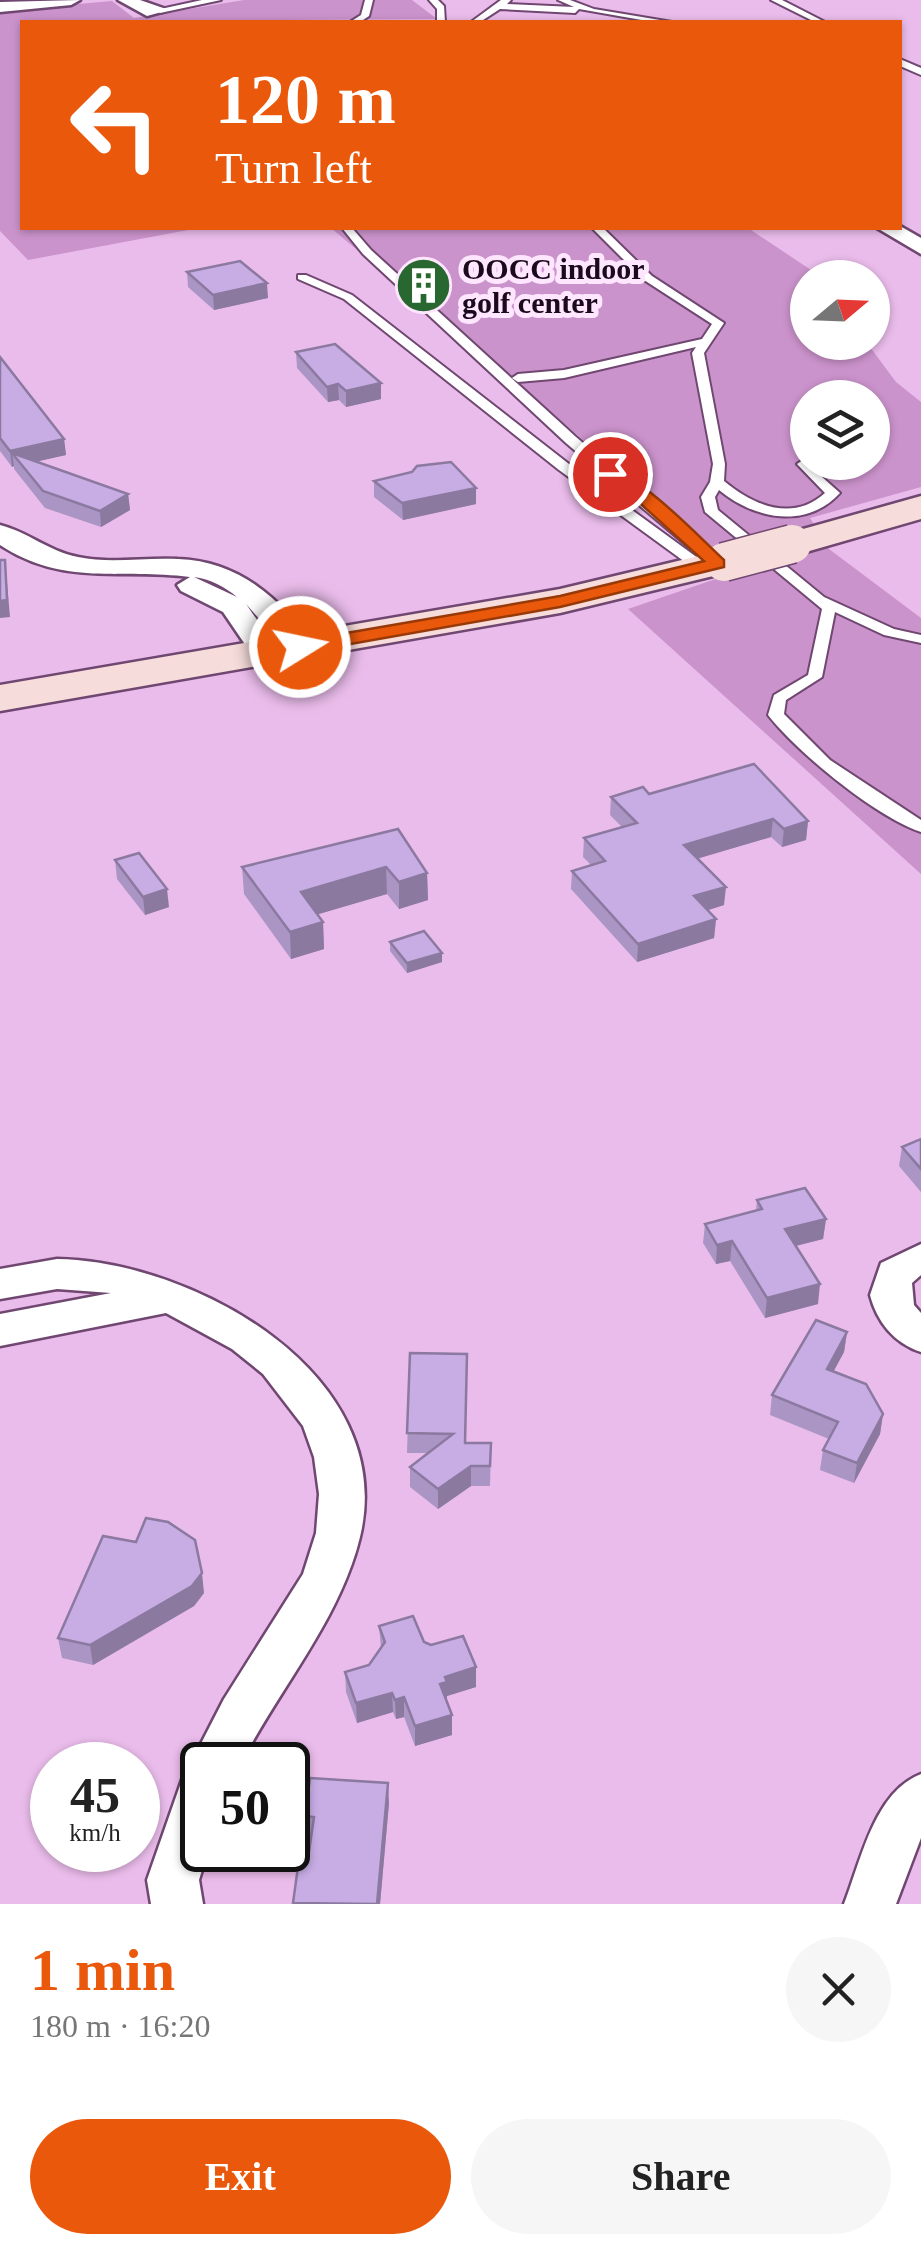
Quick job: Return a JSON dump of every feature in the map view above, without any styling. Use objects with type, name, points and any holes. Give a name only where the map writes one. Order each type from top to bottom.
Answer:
[{"type":"main road","points":[[0,698],[560,602],[921,507]]},
{"type":"street","points":[[0,7],[71,0]]},
{"type":"street","points":[[128,0],[147,10],[160,10]]},
{"type":"street","points":[[891,230],[921,247]]},
{"type":"street","points":[[0,533],[40,556],[106,567],[132,566],[223,586],[233,606],[283,650]]},
{"type":"street","points":[[921,1259],[898,1271],[888,1288],[892,1309],[921,1336]]},
{"type":"street","points":[[0,1284],[59,1273],[102,1273],[172,1297],[232,1328],[300,1384],[323,1420],[342,1468],[326,1574],[228,1742]]},
{"type":"street","points":[[0,1330],[172,1297]]},
{"type":"street","points":[[870,1904],[902,1821],[921,1797]]},
{"type":"street","points":[[176,1904],[174,1880],[180,1861]]},
{"type":"lane","points":[[160,10],[218,0]]},
{"type":"lane","points":[[562,0],[586,8]]},
{"type":"lane","points":[[775,0],[817,20]]},
{"type":"lane","points":[[478,20],[503,3],[586,8],[656,20]]},
{"type":"lane","points":[[349,230],[367,252],[571,440],[588,449],[610,474],[640,494],[714,564]]},
{"type":"lane","points":[[518,378],[564,374],[703,342],[714,335],[718,322],[648,278],[599,230]]},
{"type":"lane","points":[[302,277],[348,297],[564,468],[714,564]]},
{"type":"lane","points":[[703,342],[699,365],[719,464],[717,482],[708,497],[712,512],[829,608],[828,628],[815,676],[778,698],[776,714],[795,738],[872,797],[921,826]]},
{"type":"lane","points":[[717,482],[756,510],[773,515],[825,503],[833,493],[820,480]]},
{"type":"lane","points":[[820,599],[889,632],[921,639]]},
{"type":"shaded area","points":[[244,0],[412,0],[437,19],[20,20],[20,230],[188,230],[28,260],[0,231],[0,11],[112,1],[134,18]]},
{"type":"shaded area","points":[[333,230],[751,230],[796,260],[790,260],[790,360],[880,360],[896,382],[921,402],[921,487],[810,518],[829,549],[921,618],[921,874],[628,609],[739,571]]},
{"type":"building","points":[[240,261],[267,283],[213,295],[187,272]]},
{"type":"building","points":[[335,344],[381,383],[346,391],[338,384],[327,387],[296,352]]},
{"type":"building","points":[[0,357],[64,439],[10,451],[0,438]]},
{"type":"building","points":[[12,453],[128,494],[100,511],[43,491]]},
{"type":"building","points":[[451,462],[476,488],[402,503],[374,481],[412,472],[417,466]]},
{"type":"building","points":[[0,560],[5,560],[7,600],[0,601]]},
{"type":"building","points":[[754,764],[808,821],[784,829],[773,819],[684,845],[726,887],[694,896],[716,919],[638,944],[572,871],[605,861],[584,838],[637,823],[611,797],[643,787],[649,794]]},
{"type":"building","points":[[398,829],[427,873],[399,882],[386,867],[301,892],[323,922],[290,932],[242,867]]},
{"type":"building","points":[[139,853],[167,889],[143,897],[115,860]]},
{"type":"building","points":[[424,931],[442,953],[407,963],[390,942]]},
{"type":"building","points":[[921,1139],[921,1169],[902,1147]]},
{"type":"building","points":[[805,1188],[826,1219],[785,1229],[820,1284],[767,1298],[732,1241],[717,1245],[705,1224],[762,1209],[757,1200]]},
{"type":"building","points":[[816,1320],[847,1332],[827,1369],[866,1384],[883,1414],[857,1463],[823,1450],[838,1422],[772,1395]]},
{"type":"building","points":[[410,1353],[467,1354],[465,1443],[491,1443],[490,1466],[471,1466],[438,1489],[410,1467],[453,1434],[407,1433]]},
{"type":"building","points":[[146,1518],[168,1522],[195,1540],[202,1573],[192,1586],[90,1645],[58,1638],[103,1536],[136,1542]]},
{"type":"building","points":[[413,1616],[424,1642],[431,1645],[463,1636],[476,1667],[445,1677],[447,1682],[440,1684],[452,1715],[415,1726],[404,1697],[395,1700],[392,1693],[356,1703],[345,1672],[369,1665],[385,1642],[379,1626]]},
{"type":"building","points":[[310,1778],[388,1783],[377,1904],[293,1903],[297,1872],[310,1872],[314,1817],[310,1817]]},
{"type":"place","name":"OOCC indoor golf center","points":[[423,286]]},
{"type":"route","points":[[300,647],[560,602],[717,564],[640,494],[610,474]]}]
